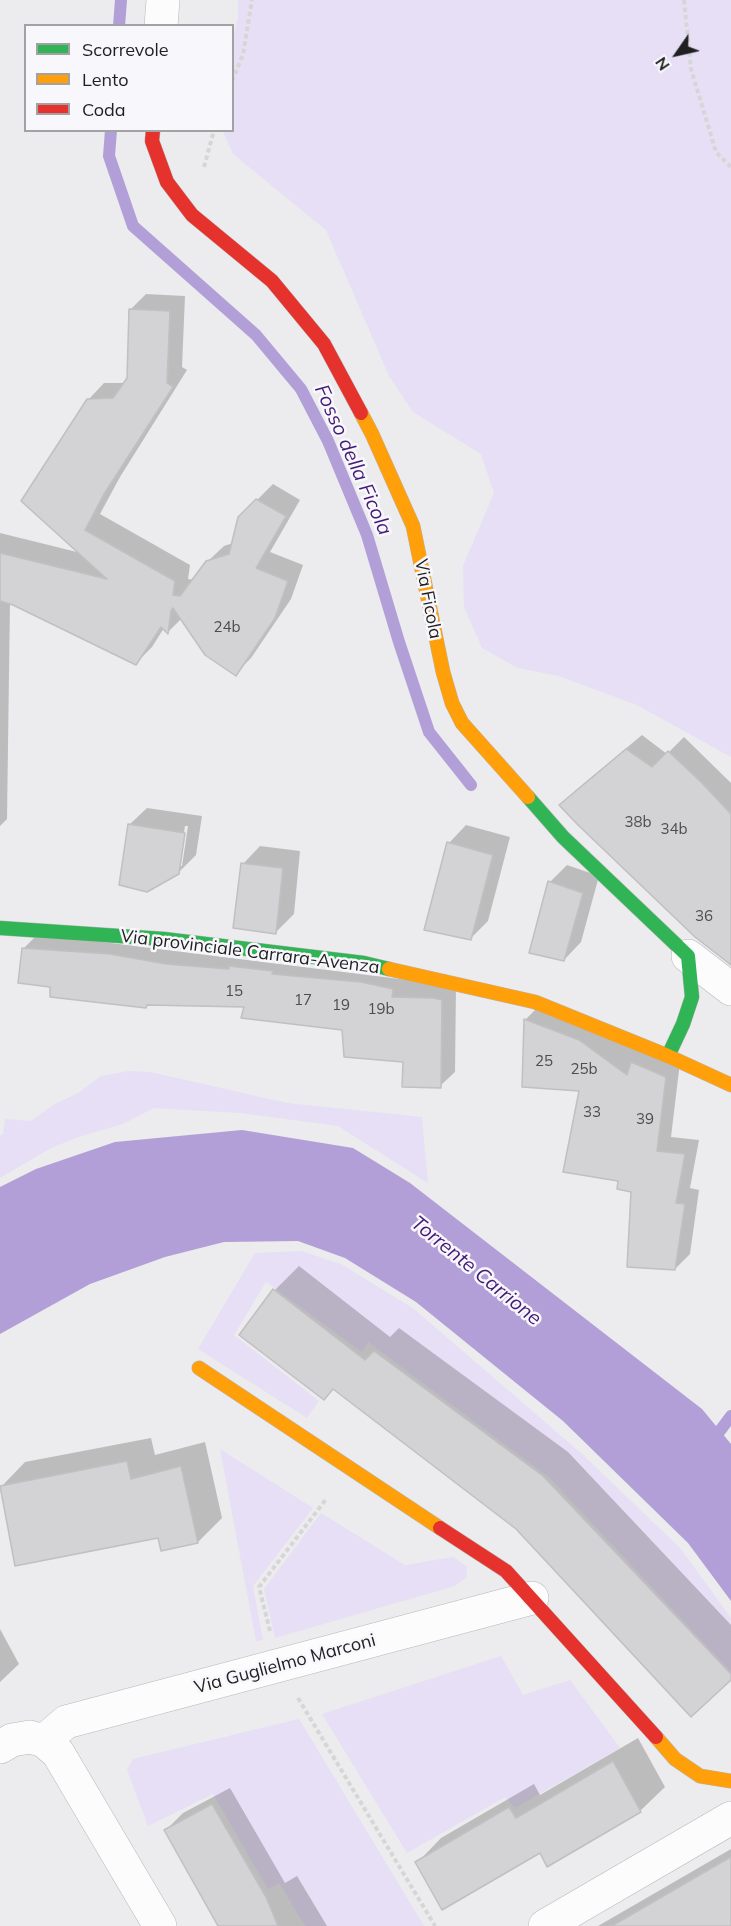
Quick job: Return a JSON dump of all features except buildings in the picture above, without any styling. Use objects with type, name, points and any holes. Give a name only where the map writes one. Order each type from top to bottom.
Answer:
[{"type":"street","points":[[161,24],[163,0]]},
{"type":"street","name":"Via Ficola","points":[[153,132],[152,141],[167,182],[192,215],[272,281],[324,344],[372,434],[413,526],[443,672],[452,703],[462,723],[563,837],[688,956]]},
{"type":"street","name":"Via provinciale Carrara-Avenza","points":[[0,928],[164,939],[364,963],[535,1002],[668,1056],[731,1085]]},
{"type":"street","points":[[688,956],[731,990]]},
{"type":"street","points":[[668,1056],[683,1024],[692,997],[688,956]]},
{"type":"street","points":[[199,1368],[506,1571],[675,1759],[700,1776],[731,1781]]},
{"type":"street","name":"Via Guglielmo Marconi","points":[[44,1741],[66,1722],[532,1598]]},
{"type":"street","points":[[0,1747],[12,1740],[30,1737],[44,1741],[58,1753],[159,1926]]},
{"type":"street","points":[[545,1926],[731,1818]]},
{"type":"path","points":[[234,76],[243,55],[252,0]]},
{"type":"path","points":[[684,0],[691,69],[716,152],[731,167]]},
{"type":"path","points":[[350,1468],[259,1587],[278,1665],[435,1926]]},
{"type":"shaded area","points":[[238,0],[731,0],[731,757],[637,705],[559,676],[518,668],[482,648],[464,607],[463,566],[494,493],[481,454],[413,412],[389,376],[326,230],[233,154],[223,132],[234,132],[234,34],[238,17]]},
{"type":"shaded area","points":[[129,1071],[150,1072],[287,1103],[422,1117],[428,1183],[338,1126],[241,1113],[154,1108],[123,1124],[81,1136],[51,1148],[0,1178],[0,1136],[3,1134],[5,1119],[31,1121],[53,1105],[78,1093],[101,1076]]},
{"type":"shaded area","points":[[301,1251],[341,1264],[414,1309],[582,1454],[680,1548],[731,1618],[731,1672],[550,1478],[368,1342],[362,1352],[266,1282],[234,1335],[319,1401],[307,1418],[198,1349],[255,1253]]},
{"type":"shaded area","points":[[220,1449],[313,1508],[253,1586],[263,1640],[256,1641]]},
{"type":"shaded area","points":[[321,1513],[405,1565],[453,1557],[467,1567],[466,1578],[455,1586],[275,1638],[264,1589]]},
{"type":"shaded area","points":[[501,1656],[523,1695],[570,1680],[620,1748],[515,1808],[505,1797],[407,1853],[322,1714]]},
{"type":"shaded area","points":[[299,1719],[424,1926],[305,1926],[279,1883],[268,1889],[213,1794],[148,1826],[127,1770],[133,1759]]},
{"type":"water","name":"Torrente Carrione","points":[[242,1130],[353,1148],[410,1183],[702,1409],[731,1444],[731,1601],[688,1543],[563,1421],[416,1302],[345,1258],[298,1241],[224,1242],[165,1257],[90,1284],[0,1334],[0,1187],[36,1169],[115,1142]]},
{"type":"waterway","name":"Fosso della Ficola","points":[[119,24],[121,0]]},
{"type":"waterway","name":"Fosso della Ficola","points":[[111,132],[109,156],[133,226],[256,335],[301,389],[328,441],[367,535],[429,732],[471,785]]},
{"type":"waterway","name":"Fosso della Ficola","points":[[710,1444],[731,1416]]},
{"type":"traffic: fast","points":[[528,797],[563,837],[688,956],[692,997],[683,1024],[668,1056]]},
{"type":"traffic: fast","points":[[0,928],[164,939],[364,963],[389,969]]},
{"type":"traffic: slow","points":[[361,413],[413,526],[443,672],[452,703],[462,723],[528,797]]},
{"type":"traffic: slow","points":[[389,969],[535,1002],[668,1056],[731,1085]]},
{"type":"traffic: slow","points":[[199,1368],[440,1528]]},
{"type":"traffic: slow","points":[[656,1737],[675,1759],[700,1776],[731,1781]]},
{"type":"traffic: jam","points":[[153,132],[152,141],[167,182],[192,215],[272,281],[324,344],[361,413]]},
{"type":"traffic: jam","points":[[440,1528],[506,1571],[656,1737]]}]
